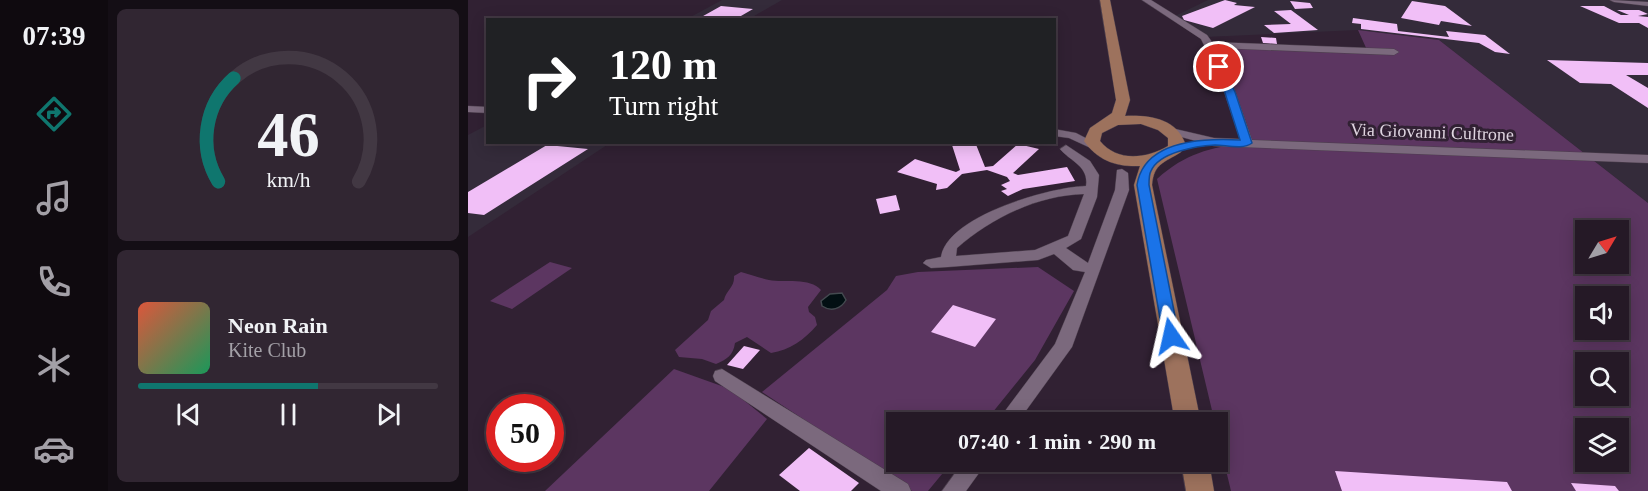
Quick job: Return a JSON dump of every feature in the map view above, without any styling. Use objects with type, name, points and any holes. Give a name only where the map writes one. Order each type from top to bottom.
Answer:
[{"type":"main road","points":[[1105,0],[1123,99],[1130,111],[1171,131],[1176,137],[1175,149],[1135,165]]},
{"type":"main road","points":[[1123,99],[1119,115],[1092,136],[1102,151],[1145,171],[1143,185]]},
{"type":"main road","points":[[1106,124],[1123,120],[1150,122]]},
{"type":"main road","points":[[1135,165],[1143,185],[1186,412]]},
{"type":"main road","points":[[1197,472],[1200,491]]},
{"type":"street","points":[[1146,0],[1204,37],[1211,45],[1230,92],[1246,143]]},
{"type":"street","points":[[1614,0],[1648,4]]},
{"type":"street","points":[[1211,45],[1394,52]]},
{"type":"street","points":[[468,109],[486,110]]},
{"type":"street","points":[[1058,132],[1106,124]]},
{"type":"street","points":[[1171,131],[1214,142]]},
{"type":"street","points":[[1058,132],[1102,151]]},
{"type":"street","points":[[1175,149],[1214,142]]},
{"type":"street","name":"Via Giovanni Cultrone","points":[[1214,142],[1648,159]]},
{"type":"street","points":[[931,263],[1038,255],[1074,239],[1092,190],[1093,176],[1084,163],[1066,149]]},
{"type":"street","points":[[1014,412],[1063,347],[1122,190],[1135,165]]},
{"type":"street","points":[[948,262],[950,247],[974,226],[1042,195],[1071,188],[1092,190]]},
{"type":"street","points":[[1055,247],[1079,266],[1094,269]]},
{"type":"street","points":[[723,376],[900,491]]},
{"type":"street","points":[[953,491],[968,472]]},
{"type":"shaded area","points":[[722,0],[782,0],[751,18],[689,18]]},
{"type":"shaded area","points":[[1208,0],[1648,0],[1648,203],[1439,40],[1358,30],[1206,37],[1175,16]]},
{"type":"shaded area","points":[[1358,30],[1439,40],[1648,203],[1648,491],[1231,491],[1226,472],[1228,412],[1212,412],[1157,179],[1178,163],[1198,153],[1246,143],[1211,45],[1367,50]]},
{"type":"shaded area","points":[[486,126],[486,144],[608,144],[468,237],[468,135]]},
{"type":"shaded area","points":[[550,262],[572,268],[512,309],[490,301]]},
{"type":"shaded area","points":[[1038,267],[1074,291],[1035,360],[993,412],[886,412],[886,472],[944,472],[928,491],[912,491],[762,392],[887,290],[896,276],[918,272]]},
{"type":"shaded area","points":[[741,272],[769,280],[804,282],[816,286],[821,290],[808,307],[817,325],[796,343],[778,352],[771,353],[747,337],[735,343],[729,356],[716,364],[702,359],[679,357],[675,350],[708,320],[711,311],[724,300],[734,276]]},
{"type":"shaded area","points":[[842,293],[846,300],[839,307],[829,309],[822,306],[821,301],[830,294]]},
{"type":"shaded area","points":[[674,369],[730,389],[767,419],[709,491],[545,491]]},
{"type":"building","points":[[1225,0],[1237,3],[1234,5],[1255,7],[1213,28],[1184,20],[1182,16]]},
{"type":"building","points":[[1290,1],[1310,3],[1313,8],[1295,9]]},
{"type":"building","points":[[1412,1],[1445,6],[1472,26],[1441,21],[1439,25],[1401,18]]},
{"type":"building","points":[[721,6],[753,9],[737,18],[700,18]]},
{"type":"building","points":[[1580,6],[1604,6],[1621,15],[1629,15],[1617,10],[1639,10],[1648,14],[1638,16],[1648,17],[1648,28],[1639,23],[1619,23]]},
{"type":"building","points":[[1291,10],[1318,30],[1274,33],[1264,25],[1291,24],[1274,11]]},
{"type":"building","points":[[1353,18],[1397,24],[1398,31],[1449,37],[1446,31],[1485,35],[1510,54],[1495,52],[1479,43],[1361,29],[1361,24],[1352,23]]},
{"type":"building","points":[[1261,37],[1276,38],[1277,44],[1263,43]]},
{"type":"building","points":[[1547,60],[1648,63],[1648,75],[1626,75],[1648,88],[1648,108],[1611,84],[1580,83]]},
{"type":"building","points":[[976,144],[985,167],[993,166],[1018,144],[1039,149],[1013,173],[1018,175],[1067,167],[1075,181],[1023,189],[1008,196],[1001,191],[1007,189],[1001,185],[1010,181],[1007,177],[987,170],[962,174],[947,188],[936,190],[937,184],[897,172],[915,159],[956,172],[960,170],[952,145]]},
{"type":"building","points":[[547,145],[588,149],[484,215],[468,213],[468,192]]},
{"type":"building","points":[[896,195],[900,210],[880,214],[876,199]]},
{"type":"building","points":[[953,305],[996,319],[975,347],[931,332]]},
{"type":"building","points":[[744,346],[760,350],[743,369],[727,365]]},
{"type":"building","points":[[809,448],[859,483],[851,491],[800,491],[779,475]]},
{"type":"building","points":[[1335,471],[1507,482],[1512,491],[1342,491]]},
{"type":"building","points":[[1571,483],[1615,486],[1619,491],[1576,491]]},
{"type":"route","points":[[1171,336],[1143,185],[1145,171],[1153,160],[1167,156],[1175,149],[1214,142],[1246,143],[1230,92],[1219,67]]}]
